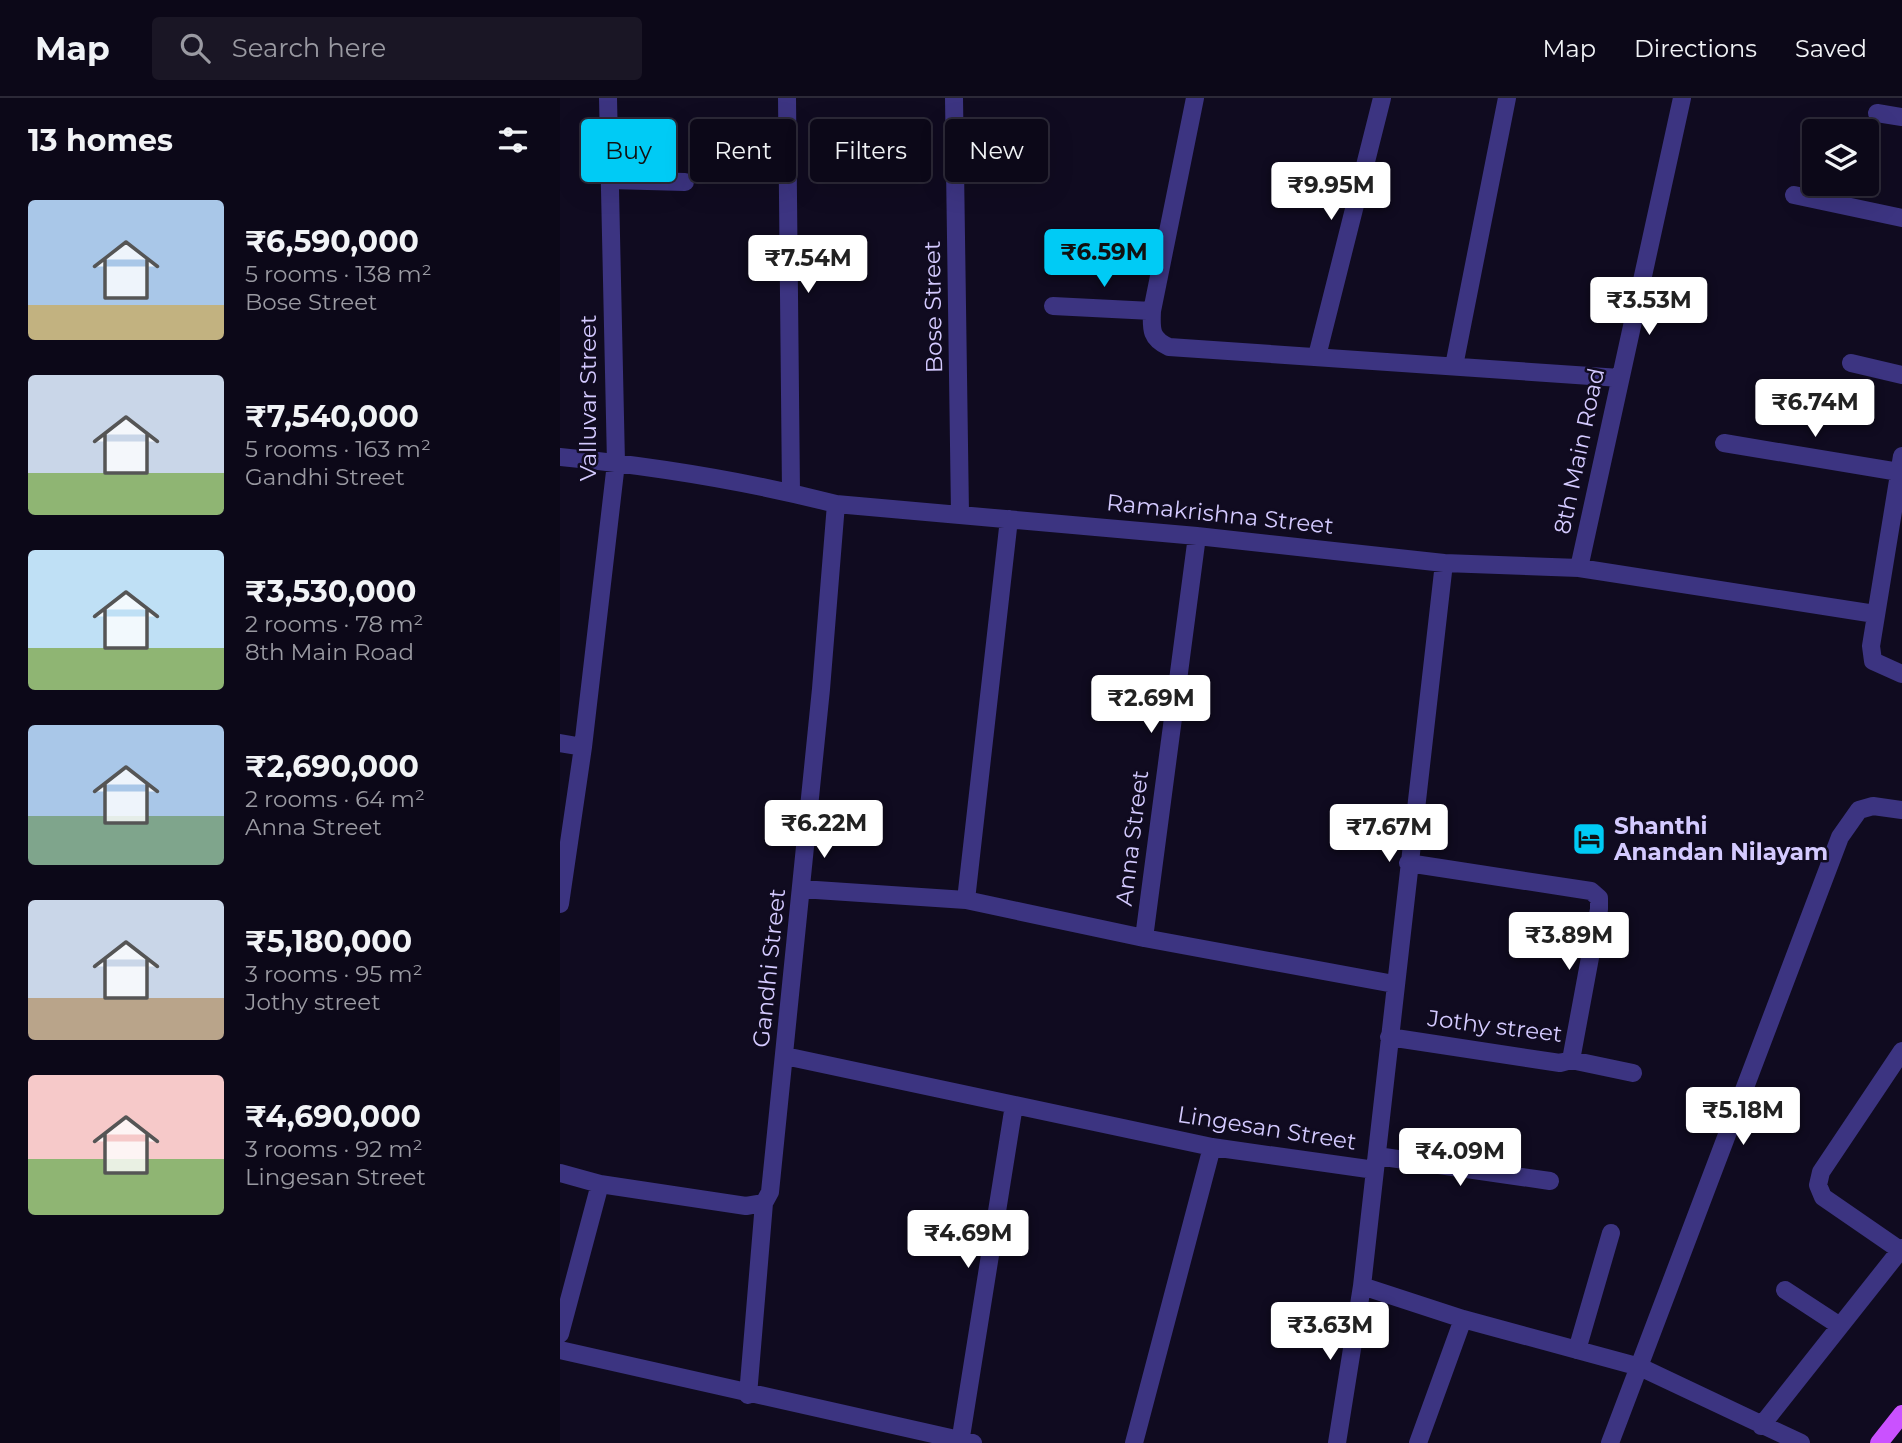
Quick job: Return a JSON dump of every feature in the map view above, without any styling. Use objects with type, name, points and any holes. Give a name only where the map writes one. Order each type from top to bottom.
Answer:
[{"type":"main road","points":[[1879,1443],[1902,1414]]},
{"type":"street","name":"Valluvar Street","points":[[608,98],[609,119]]},
{"type":"street","points":[[787,98],[791,492]]},
{"type":"street","name":"Bose Street","points":[[954,98],[960,514]]},
{"type":"street","points":[[1195,98],[1153,311],[1151,331],[1156,341],[1169,347],[1620,378]]},
{"type":"street","points":[[1317,356],[1382,98]]},
{"type":"street","points":[[1454,366],[1507,98]]},
{"type":"street","name":"8th Main Road","points":[[1579,568],[1682,98]]},
{"type":"street","points":[[1877,113],[1902,117]]},
{"type":"street","name":"Valluvar Street","points":[[560,904],[583,747],[616,463],[610,182]]},
{"type":"street","points":[[676,182],[685,182]]},
{"type":"street","points":[[1794,195],[1902,218]]},
{"type":"street","points":[[1053,306],[1153,311]]},
{"type":"street","points":[[1851,363],[1902,375]]},
{"type":"street","points":[[1724,443],[1901,464],[1871,646],[1874,661],[1902,674]]},
{"type":"street","name":"Ramakrishna Street","points":[[560,457],[616,463],[791,492],[836,504],[1197,536],[1444,563],[1579,568],[1875,614]]},
{"type":"street","name":"Gandhi Street","points":[[748,1395],[764,1203],[770,1192],[785,1056],[836,504]]},
{"type":"street","points":[[966,900],[1009,519]]},
{"type":"street","name":"Anna Street","points":[[1144,938],[1197,536]]},
{"type":"street","points":[[1444,563],[1394,984],[1376,1163],[1549,1181]]},
{"type":"street","points":[[560,743],[583,747]]},
{"type":"street","points":[[1610,1443],[1840,837],[1859,810],[1873,806],[1902,810]]},
{"type":"street","name":"Jothy street","points":[[1389,1037],[1560,1063],[1571,1060],[1599,898],[1591,891],[1408,863]]},
{"type":"street","name":"Anna Street","points":[[801,889],[966,900],[1144,938],[1394,984]]},
{"type":"street","points":[[1761,1426],[1901,1249],[1823,1197],[1818,1185],[1821,1172],[1902,1051]]},
{"type":"street","name":"Lingesan Street","points":[[785,1056],[1212,1147],[1376,1163],[1362,1286],[1337,1443]]},
{"type":"street","points":[[1571,1060],[1633,1073]]},
{"type":"street","points":[[560,1350],[748,1395],[965,1442],[1014,1105]]},
{"type":"street","points":[[1134,1443],[1212,1147]]},
{"type":"street","points":[[560,1173],[600,1184],[746,1206],[764,1203]]},
{"type":"street","points":[[560,1334],[600,1184]]},
{"type":"street","points":[[1577,1350],[1611,1233]]},
{"type":"street","points":[[1362,1286],[1463,1319],[1640,1367],[1801,1443]]},
{"type":"street","points":[[1785,1290],[1840,1326]]},
{"type":"street","points":[[1418,1443],[1463,1319]]},
{"type":"place","name":"Shanthi Anandan Nilayam","points":[[1589,839]]}]
